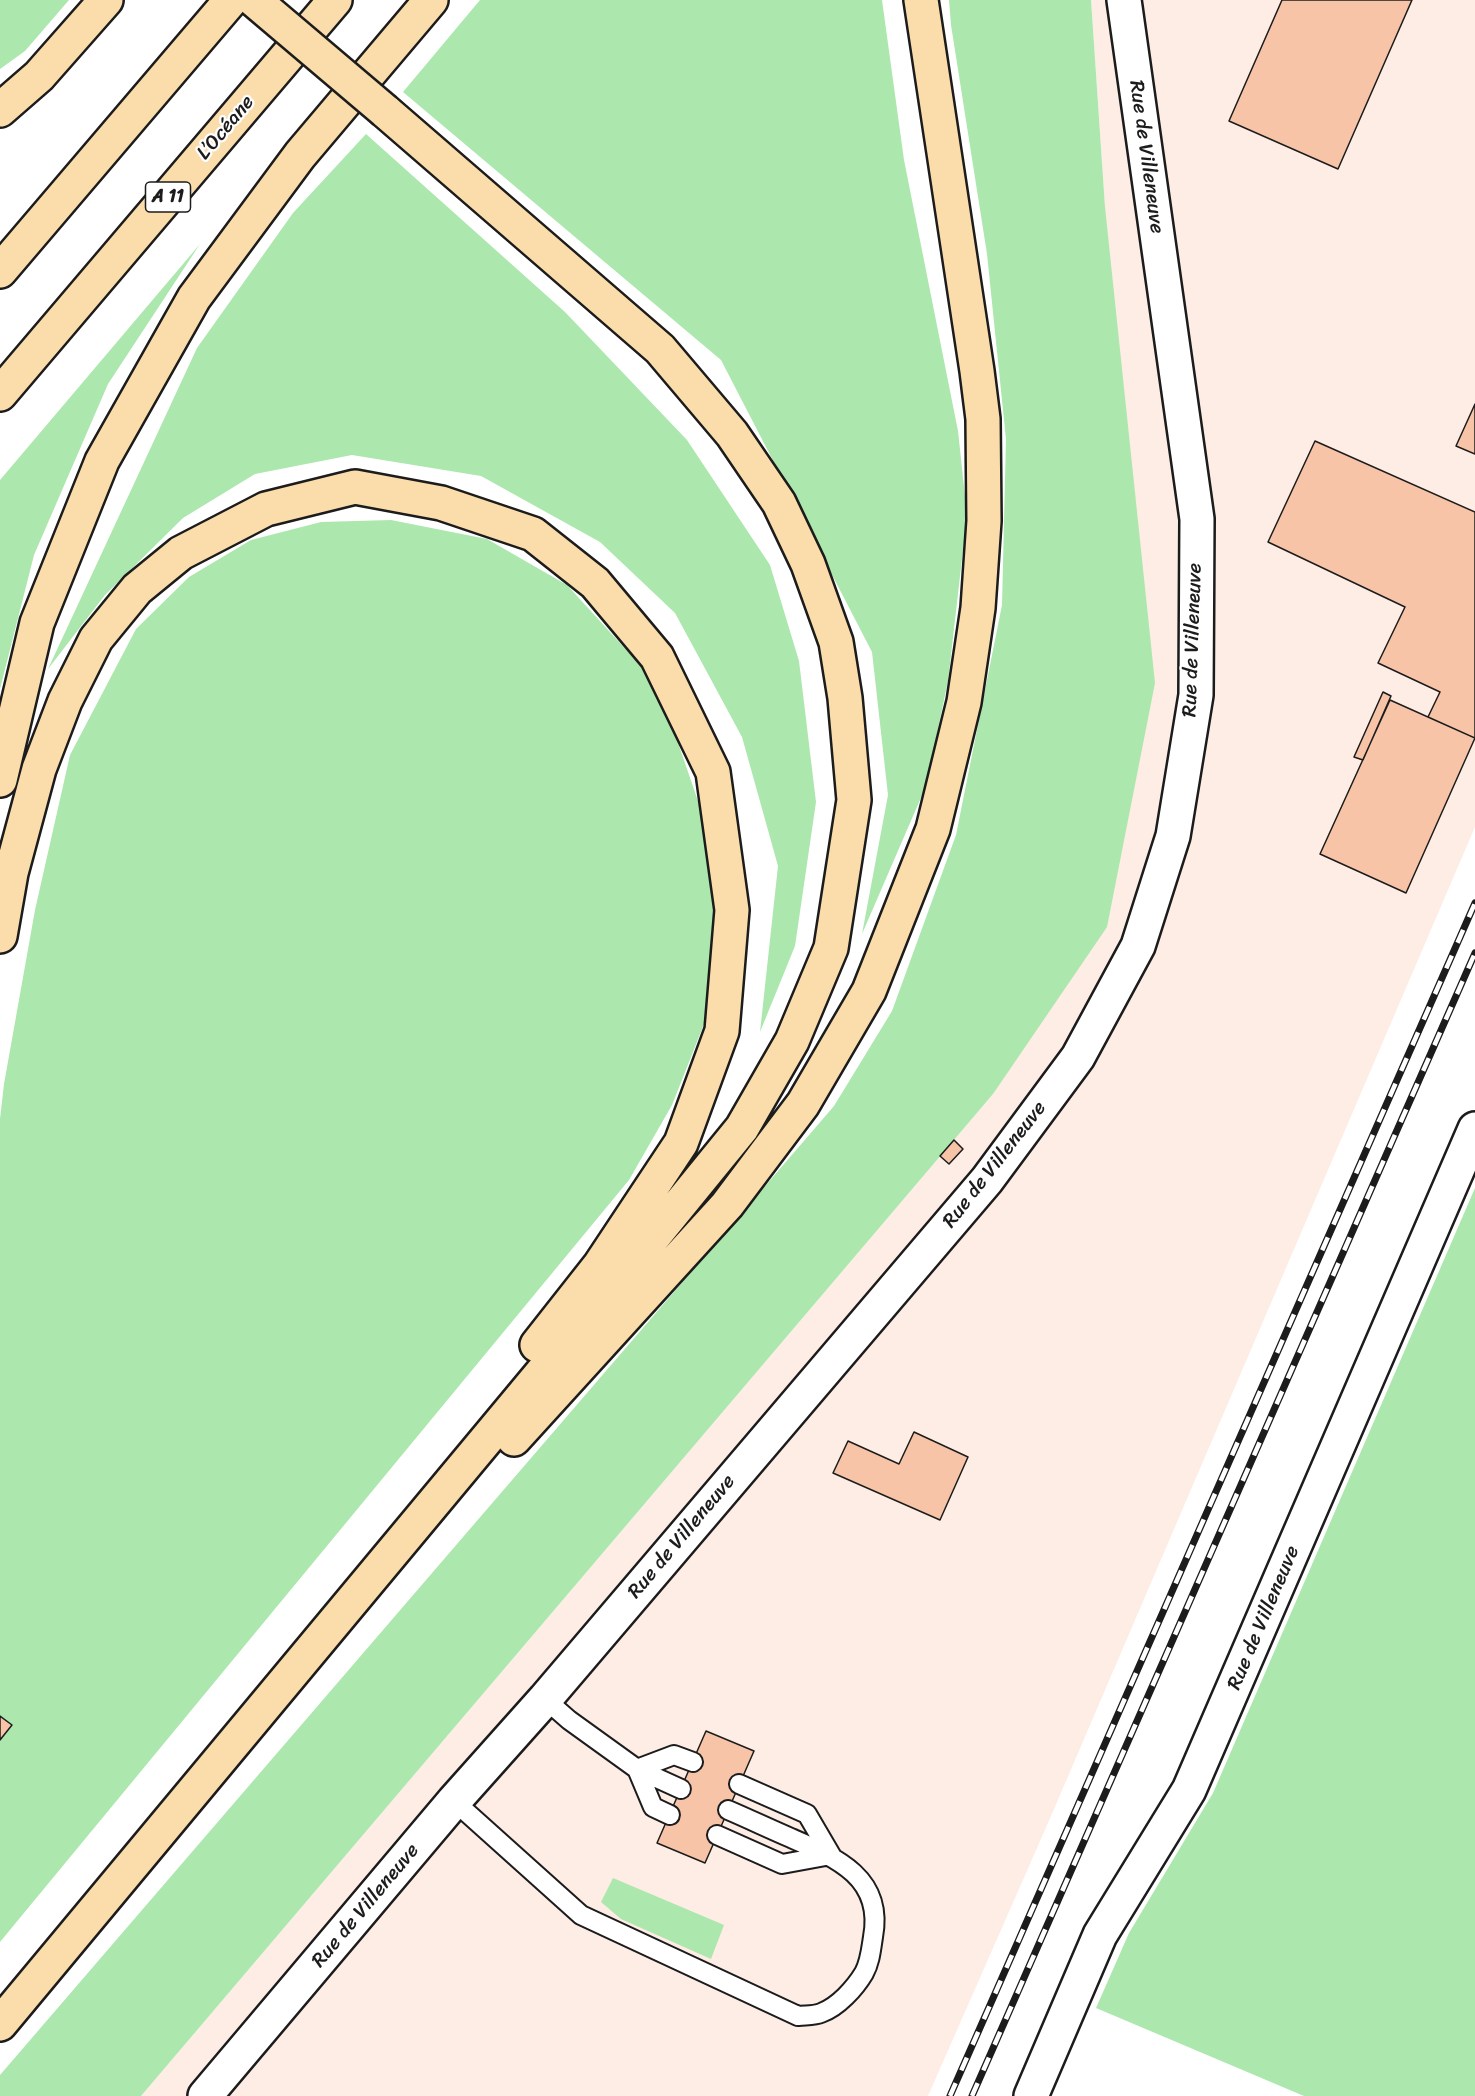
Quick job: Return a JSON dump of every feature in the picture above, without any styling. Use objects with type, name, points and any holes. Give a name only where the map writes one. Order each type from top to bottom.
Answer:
[{"type":"highway","points":[[0,110],[39,76],[106,0]]},
{"type":"highway","points":[[0,271],[231,0]]},
{"type":"highway","points":[[0,2024],[269,1702],[742,1128],[792,1041],[831,948],[854,800],[845,698],[836,642],[808,564],[779,503],[732,434],[660,349],[386,111],[254,0]]},
{"type":"highway","name":"L’Océane","points":[[0,394],[335,0]]},
{"type":"highway","points":[[0,780],[37,623],[102,461],[194,298],[300,154],[431,0]]},
{"type":"highway","points":[[269,1702],[594,1353],[728,1205],[802,1104],[869,991],[933,829],[964,702],[978,608],[984,509],[983,419],[921,0]]},
{"type":"highway","points":[[0,936],[11,873],[39,770],[65,701],[96,639],[136,589],[181,553],[266,509],[355,487],[441,503],[533,534],[595,583],[657,657],[713,772],[732,910],[722,1031],[681,1143],[600,1265],[269,1702]]},
{"type":"street","name":"Rue de Villeneuve","points":[[205,2096],[454,1801],[545,1699],[987,1180],[1078,1057],[1138,946],[1173,836],[1196,695],[1197,519],[1125,0]]},
{"type":"street","name":"Rue de Villeneuve","points":[[1031,2096],[1100,1935],[1190,1790],[1475,1129]]},
{"type":"lane","points":[[545,1699],[569,1720],[637,1769],[681,1789]]},
{"type":"lane","points":[[637,1769],[674,1755],[693,1762]]},
{"type":"lane","points":[[637,1769],[653,1807],[670,1815]]},
{"type":"lane","points":[[739,1784],[807,1814],[831,1855]]},
{"type":"lane","points":[[454,1801],[581,1915],[798,2016],[821,2013],[839,2002],[857,1985],[868,1965],[875,1927],[873,1903],[863,1883],[849,1868],[831,1855],[728,1810]]},
{"type":"lane","points":[[717,1835],[782,1864],[831,1855]]},
{"type":"shaded area","points":[[1091,0],[1475,0],[1475,827],[1048,1823],[928,2096],[141,2096],[993,1094],[1105,207]]},
{"type":"green space","points":[[0,0],[69,0],[25,51],[0,69]]},
{"type":"green space","points":[[480,0],[882,0],[904,160],[958,431],[967,515],[948,681],[926,786],[862,934],[888,795],[872,652],[721,360],[403,92]]},
{"type":"green space","points":[[949,0],[1091,0],[1105,207],[1155,683],[1107,927],[993,1094],[141,2096],[0,2096],[0,2075],[834,1106],[892,1011],[956,835],[1002,605],[1006,439],[987,254]]},
{"type":"green space","points":[[366,134],[565,312],[687,440],[770,565],[799,661],[816,802],[795,946],[760,1032],[778,866],[742,737],[675,613],[600,542],[481,476],[352,455],[255,474],[183,518],[105,595],[48,669],[197,348],[293,213]]},
{"type":"green space","points":[[200,244],[108,384],[34,555],[0,689],[0,480]]},
{"type":"green space","points":[[391,520],[487,539],[567,585],[640,665],[675,734],[700,807],[714,874],[716,939],[706,1019],[672,1105],[629,1180],[0,1942],[0,1119],[4,1084],[35,910],[70,755],[136,629],[189,577],[251,540],[321,522]]},
{"type":"green space","points":[[1475,1188],[1475,2096],[1304,2096],[1096,2008],[1129,1933],[1213,1793]]},
{"type":"green space","points":[[613,1878],[724,1925],[711,1959],[621,1919],[601,1902]]},
{"type":"building","points":[[1282,0],[1412,0],[1338,169],[1229,121]]},
{"type":"building","points":[[1475,404],[1475,454],[1456,446]]},
{"type":"building","points":[[1315,441],[1475,512],[1475,738],[1428,717],[1440,692],[1378,663],[1405,607],[1268,542]]},
{"type":"building","points":[[1383,692],[1391,696],[1363,760],[1354,757]]},
{"type":"building","points":[[1390,700],[1475,738],[1406,893],[1320,854]]},
{"type":"building","points":[[954,1140],[963,1149],[949,1164],[940,1156]]},
{"type":"building","points":[[914,1432],[968,1457],[940,1520],[833,1473],[848,1441],[899,1464]]},
{"type":"building","points":[[0,1716],[12,1725],[0,1740]]},
{"type":"building","points":[[706,1731],[754,1751],[705,1863],[657,1843]]},
{"type":"railway","points":[[950,2096],[1475,903]]},
{"type":"railway","points":[[972,2096],[1475,953]]}]
